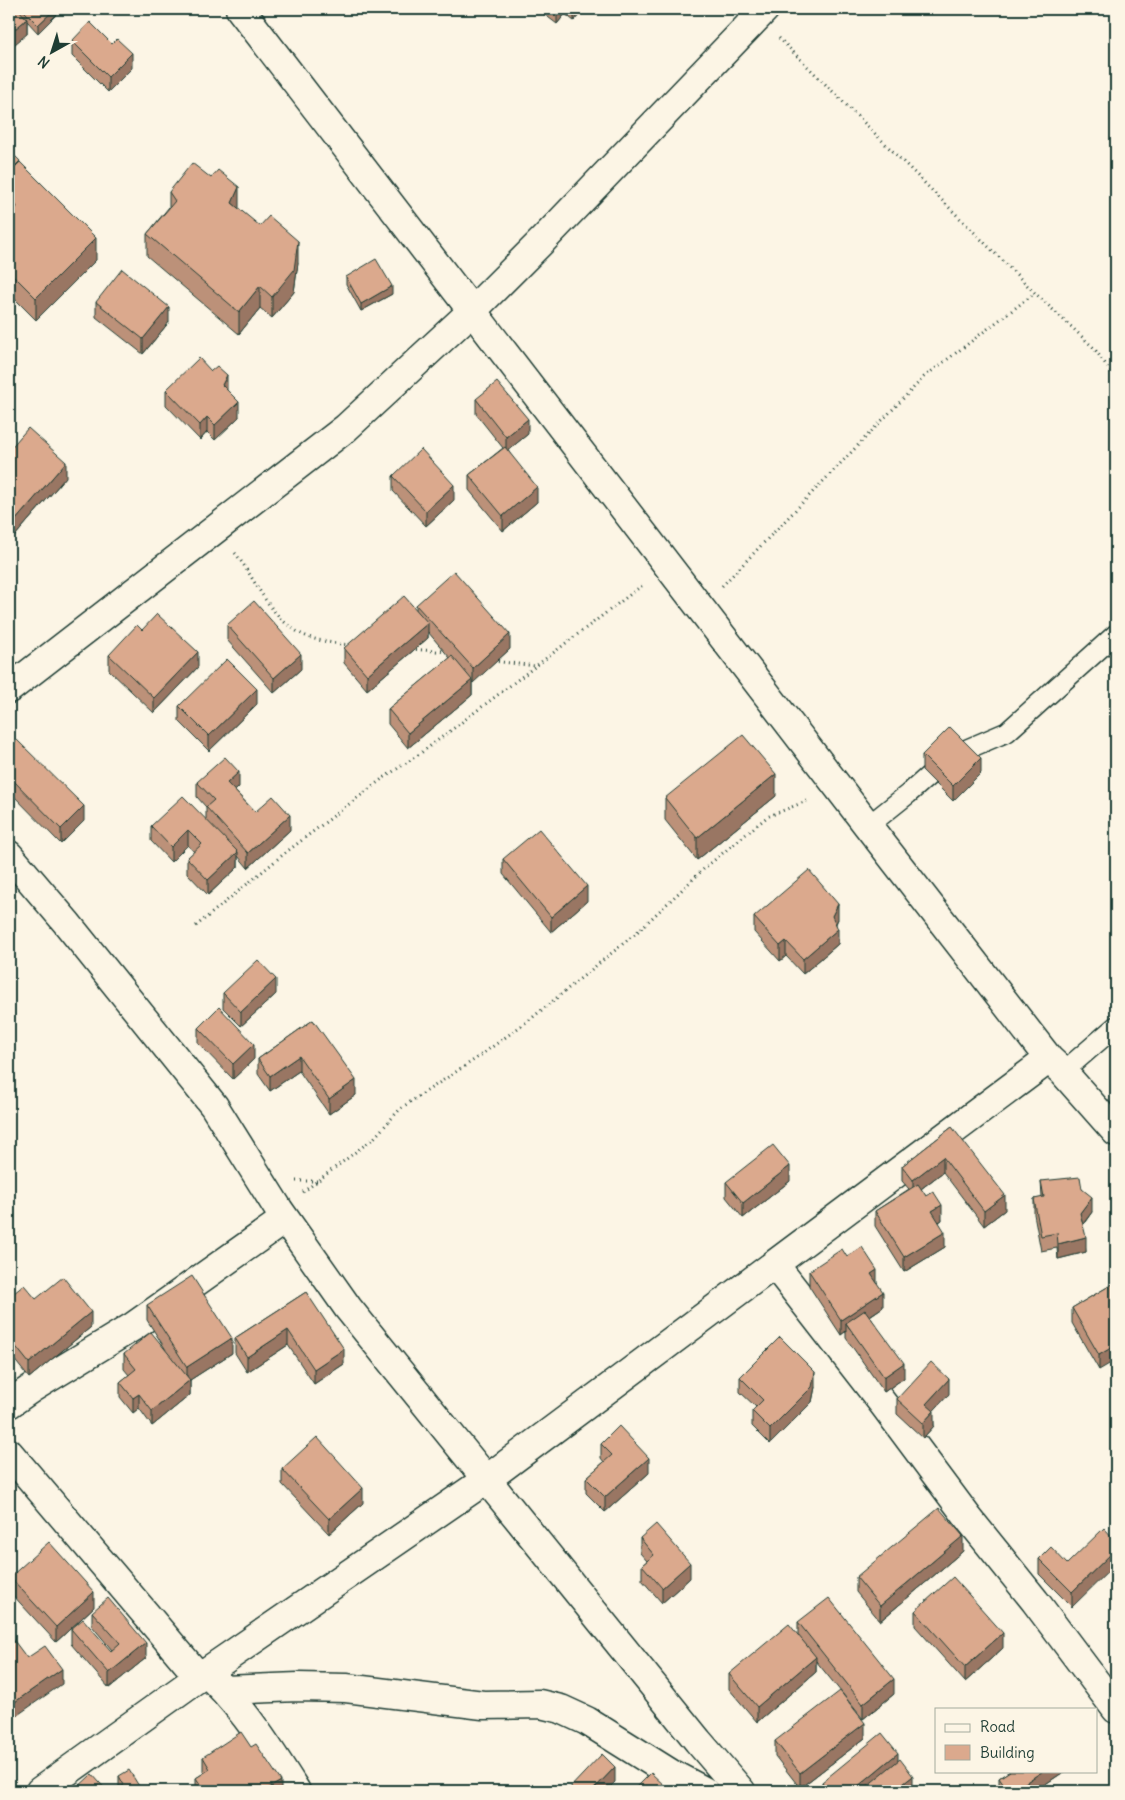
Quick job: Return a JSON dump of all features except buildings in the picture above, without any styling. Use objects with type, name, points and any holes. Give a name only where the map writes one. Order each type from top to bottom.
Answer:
[{"type":"street","points":[[240,9],[868,826],[1056,1065],[1116,1132]]},
{"type":"street","points":[[9,689],[346,428],[472,311],[761,12]]},
{"type":"street","points":[[9,855],[66,922],[214,1106],[282,1214],[348,1308],[698,1741],[741,1791]]},
{"type":"street","points":[[40,1791],[210,1680],[487,1479],[775,1265],[1056,1065]]},
{"type":"street","points":[[9,1404],[134,1326],[282,1214]]},
{"type":"street","points":[[775,1265],[884,1405],[969,1519],[1035,1601],[1116,1709]]},
{"type":"street","points":[[9,1453],[270,1750],[296,1791]]},
{"type":"street","points":[[210,1680],[346,1688],[475,1704],[540,1704],[562,1709],[588,1721],[670,1773],[704,1791]]},
{"type":"lane","points":[[868,826],[951,756],[1007,732],[1116,634]]},
{"type":"lane","points":[[1056,1065],[1116,1026]]},
{"type":"path","points":[[761,12],[1035,294],[1094,348],[1116,379]]},
{"type":"path","points":[[701,608],[924,377],[1035,294]]},
{"type":"path","points":[[216,530],[241,561],[268,603],[297,632],[316,639],[354,645]]},
{"type":"path","points":[[196,926],[285,853],[382,779],[421,753],[668,566]]},
{"type":"path","points":[[405,648],[455,654]]},
{"type":"path","points":[[488,660],[537,666]]},
{"type":"path","points":[[282,1214],[374,1138],[401,1108],[474,1060],[546,1007],[635,934],[707,866],[767,817],[805,801],[840,790]]}]
